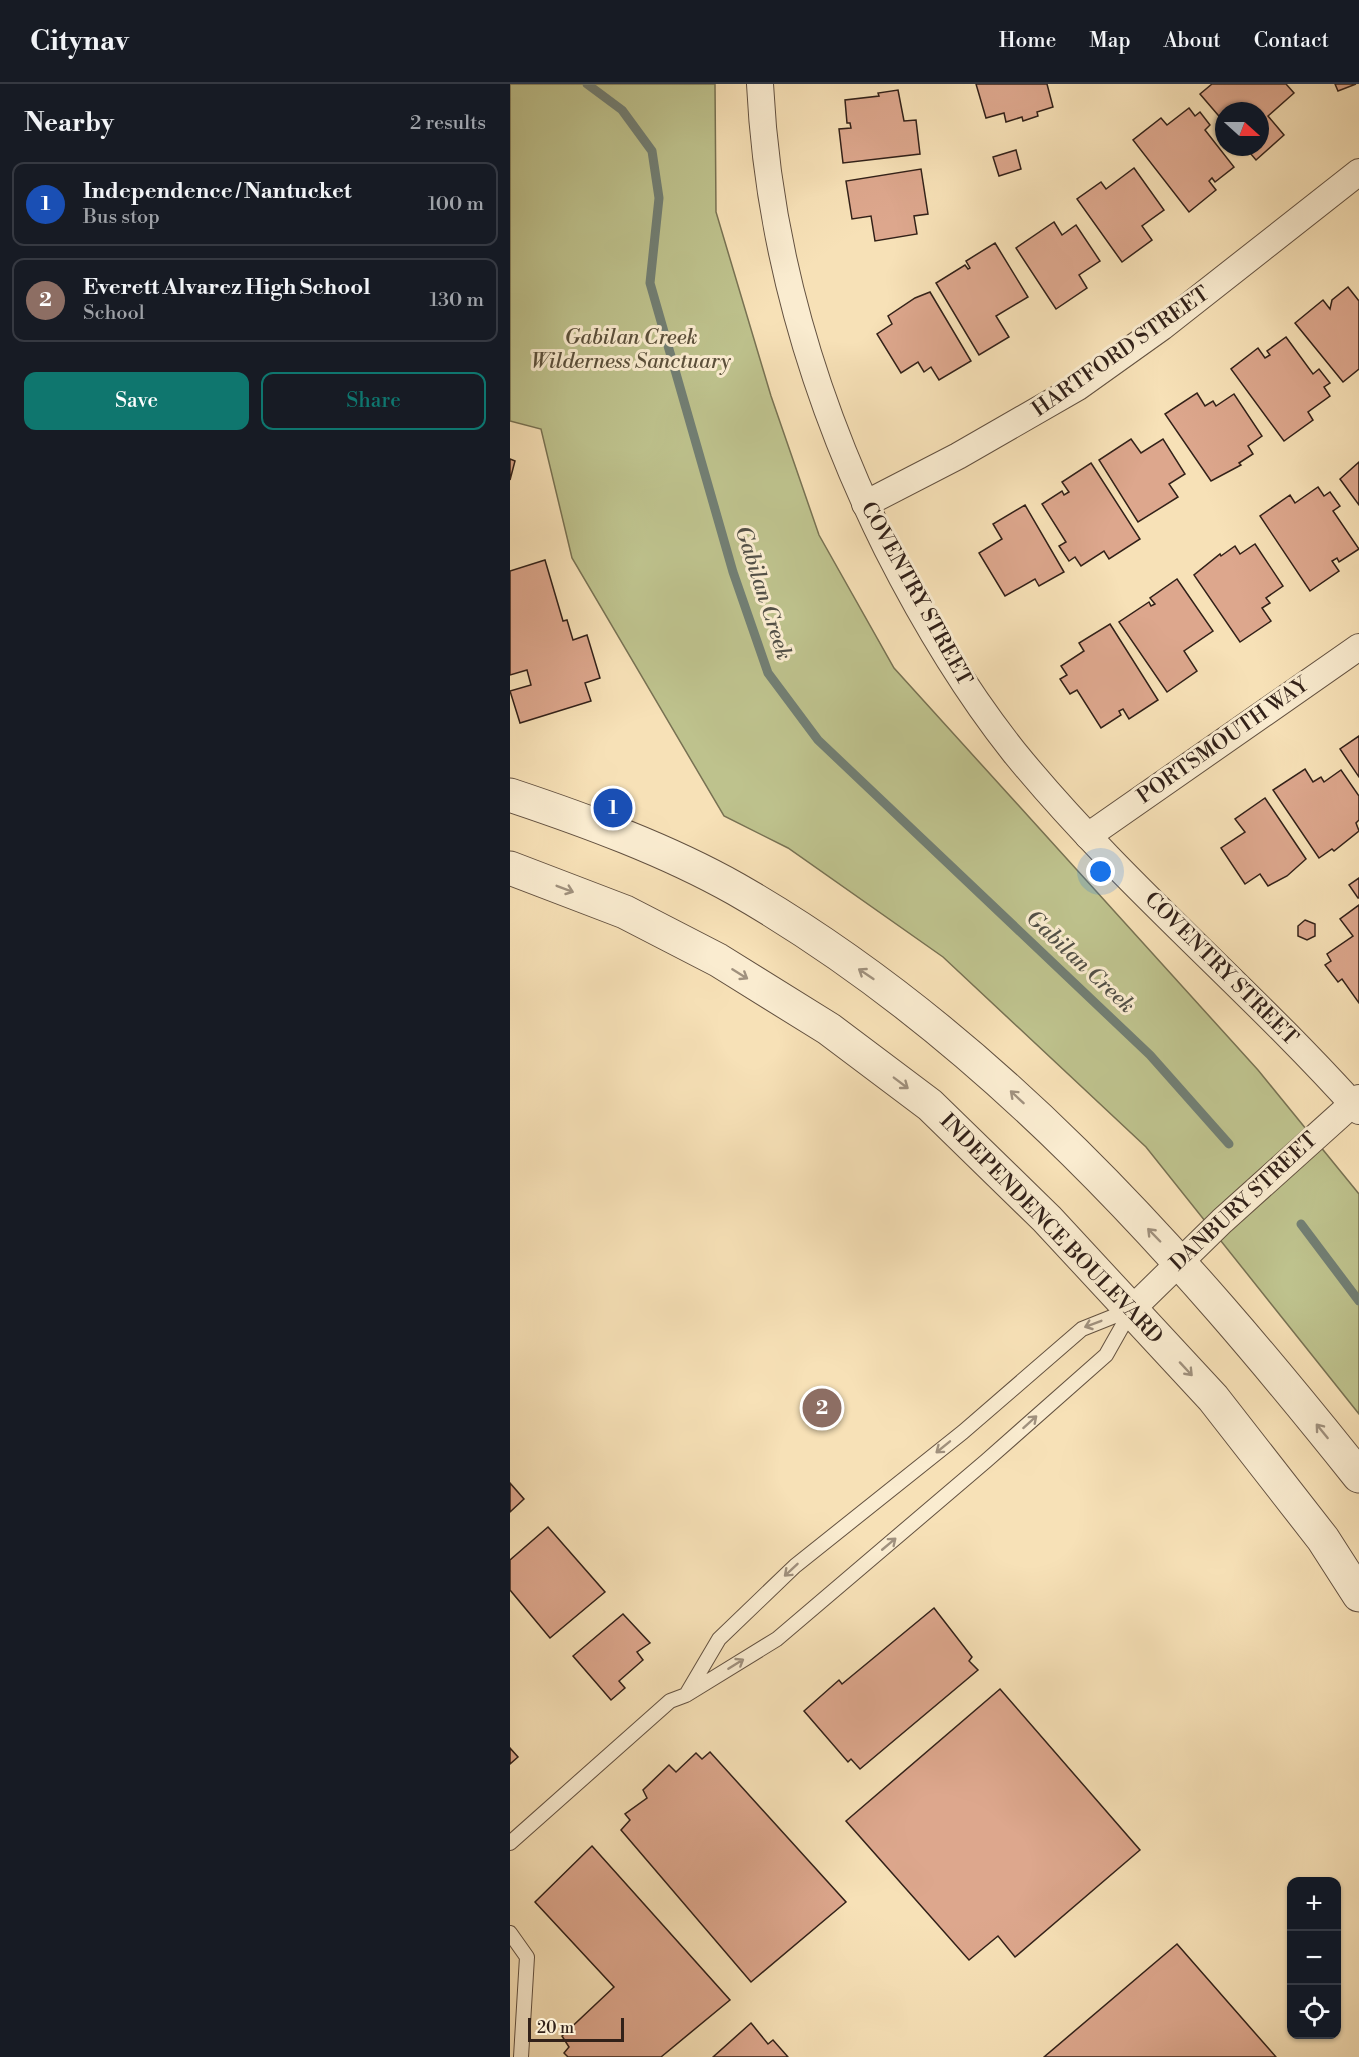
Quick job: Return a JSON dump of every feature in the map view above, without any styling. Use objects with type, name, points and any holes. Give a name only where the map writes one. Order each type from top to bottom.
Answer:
[{"type":"street","name":"COVENTRY STREET","points":[[760,84],[772,208],[794,307],[823,403],[865,504],[935,637],[971,694],[1014,752],[1088,836],[1357,1104]]},
{"type":"street","name":"HARTFORD STREET","points":[[865,504],[968,450],[1078,387],[1162,327],[1359,172]]},
{"type":"street","name":"PORTSMOUTH WAY","points":[[1088,836],[1231,734],[1359,647]]},
{"type":"street","points":[[510,795],[558,811],[641,844],[734,889],[901,998],[977,1060],[1048,1127],[1180,1262],[1273,1370],[1359,1476]]},
{"type":"street","name":"INDEPENDENCE BOULEVARD","points":[[510,868],[625,912],[718,960],[829,1029],[930,1105],[1047,1218],[1213,1398],[1323,1539],[1359,1595]]},
{"type":"street","name":"DANBURY STREET","points":[[1132,1310],[1180,1262],[1357,1104]]},
{"type":"lane","points":[[686,1695],[719,1639],[795,1566],[963,1432],[1083,1329],[1132,1310]]},
{"type":"lane","points":[[510,1843],[670,1701],[686,1695],[777,1639],[977,1469],[1106,1355],[1132,1310]]},
{"type":"lane","points":[[510,1934],[527,1957],[521,2057]]},
{"type":"green space","name":"Gabilan Creek Wilderness Sanctuary","points":[[510,84],[715,84],[716,212],[771,396],[819,535],[894,668],[1258,1070],[1359,1194],[1359,1414],[1146,1147],[943,957],[788,848],[724,816],[572,558],[541,429],[510,421]]},
{"type":"building","points":[[976,84],[1047,84],[1053,107],[1037,112],[1038,116],[1023,121],[1022,117],[1006,122],[1004,113],[986,118]]},
{"type":"building","points":[[1212,84],[1286,84],[1294,93],[1269,115],[1269,102],[1215,102],[1215,112],[1200,94]]},
{"type":"building","points":[[1335,84],[1356,84],[1338,91]]},
{"type":"building","points":[[898,90],[904,121],[916,120],[920,154],[843,163],[839,129],[851,128],[850,123],[847,123],[845,100],[879,96],[878,93]]},
{"type":"building","points":[[1189,108],[1195,116],[1200,112],[1210,125],[1205,130],[1215,143],[1215,156],[1225,156],[1234,167],[1215,182],[1212,178],[1209,181],[1216,190],[1189,212],[1133,140],[1161,118],[1167,125]]},
{"type":"building","points":[[1269,117],[1284,135],[1269,148]]},
{"type":"building","points":[[1016,150],[1021,169],[999,176],[993,157]]},
{"type":"building","points":[[1134,168],[1164,210],[1142,226],[1152,240],[1122,262],[1077,199],[1101,182],[1106,189]]},
{"type":"building","points":[[921,169],[928,214],[914,216],[917,234],[875,241],[871,216],[852,219],[846,181]]},
{"type":"building","points":[[1054,222],[1062,235],[1076,225],[1100,261],[1079,275],[1087,288],[1056,309],[1016,248]]},
{"type":"building","points":[[995,243],[1028,297],[996,316],[1009,337],[979,355],[936,283],[965,265],[968,269],[970,268],[966,261]]},
{"type":"building","points":[[1348,287],[1359,301],[1359,369],[1343,382],[1295,323],[1323,300],[1330,309],[1332,300]]},
{"type":"building","points":[[930,292],[971,361],[939,380],[931,367],[924,372],[918,362],[901,373],[877,334],[892,324],[888,316],[915,298]]},
{"type":"building","points":[[1286,337],[1313,374],[1319,369],[1330,383],[1324,387],[1330,396],[1308,412],[1313,420],[1284,441],[1231,369],[1258,348],[1265,358],[1270,355],[1267,351]]},
{"type":"building","points":[[1197,393],[1205,406],[1213,401],[1216,406],[1234,394],[1262,436],[1248,446],[1253,454],[1239,463],[1241,465],[1211,481],[1165,414]]},
{"type":"building","points":[[1131,439],[1141,453],[1163,439],[1185,474],[1169,484],[1178,497],[1138,522],[1099,460]]},
{"type":"building","points":[[510,459],[515,461],[510,480]]},
{"type":"building","points":[[1359,462],[1359,505],[1340,479]]},
{"type":"building","points":[[1091,463],[1140,539],[1109,559],[1104,551],[1081,566],[1075,557],[1069,561],[1059,546],[1066,542],[1042,504],[1062,491],[1064,495],[1069,492],[1062,482]]},
{"type":"building","points":[[1318,487],[1324,496],[1330,492],[1340,506],[1333,511],[1359,549],[1339,562],[1337,558],[1332,561],[1339,571],[1310,591],[1260,516],[1290,495],[1295,503]]},
{"type":"building","points":[[1025,505],[1064,572],[1039,586],[1035,579],[1005,596],[979,553],[1002,539],[993,524]]},
{"type":"building","points":[[1255,544],[1283,586],[1266,598],[1270,603],[1262,608],[1271,621],[1240,642],[1194,575],[1220,554],[1221,556],[1235,546],[1240,554]]},
{"type":"building","points":[[545,560],[563,621],[567,620],[573,640],[587,635],[600,678],[585,683],[591,701],[520,723],[510,691],[531,685],[527,670],[510,675],[510,571]]},
{"type":"building","points":[[1177,579],[1213,631],[1184,651],[1197,671],[1167,692],[1119,622],[1149,602],[1151,606],[1155,604],[1150,598]]},
{"type":"building","points":[[1110,624],[1158,700],[1129,719],[1123,709],[1119,711],[1121,715],[1101,728],[1077,690],[1070,694],[1060,679],[1067,675],[1061,666],[1084,651],[1079,643]]},
{"type":"building","points":[[1359,736],[1359,777],[1340,749]]},
{"type":"building","points":[[1305,769],[1313,782],[1321,777],[1324,782],[1341,770],[1359,796],[1359,820],[1356,823],[1359,831],[1334,851],[1332,849],[1319,858],[1273,790]]},
{"type":"building","points":[[1265,798],[1306,859],[1287,876],[1268,886],[1260,874],[1245,884],[1221,848],[1245,832],[1235,819]]},
{"type":"building","points":[[1359,878],[1359,898],[1358,898],[1349,885]]},
{"type":"building","points":[[1359,905],[1359,1003],[1342,979],[1338,982],[1325,965],[1331,961],[1327,954],[1353,936],[1340,919]]},
{"type":"building","points":[[1305,920],[1315,924],[1315,936],[1307,940],[1298,936],[1298,926]]},
{"type":"building","points":[[510,1483],[524,1499],[510,1512]]},
{"type":"building","points":[[548,1527],[605,1592],[550,1638],[510,1590],[510,1560]]},
{"type":"building","points":[[934,1608],[972,1657],[969,1661],[978,1670],[860,1769],[851,1759],[848,1762],[804,1711],[839,1680],[842,1684]]},
{"type":"building","points":[[623,1614],[650,1643],[637,1652],[643,1660],[619,1681],[625,1688],[611,1700],[573,1656]]},
{"type":"building","points":[[1000,1689],[1140,1850],[1015,1957],[998,1936],[969,1960],[846,1821]]},
{"type":"building","points":[[510,1748],[518,1757],[510,1764]]},
{"type":"building","points":[[710,1752],[846,1902],[751,1982],[621,1830],[630,1820],[625,1814],[647,1798],[643,1790],[669,1765],[676,1772],[696,1753],[702,1759]]},
{"type":"building","points":[[592,1846],[730,2000],[661,2057],[568,2057],[564,2053],[569,2047],[562,2036],[614,1987],[535,1902]]},
{"type":"building","points":[[1177,1944],[1276,2057],[1044,2057]]},
{"type":"building","points":[[751,2023],[768,2044],[773,2040],[788,2057],[713,2057]]},
{"type":"waterway","name":"Gabilan Creek","points":[[587,84],[622,110],[652,151],[659,198],[650,283],[733,572],[768,673],[818,740],[1150,1055],[1229,1144]]},
{"type":"waterway","name":"Gabilan Creek","points":[[1301,1224],[1359,1301]]},
{"type":"place","name":"Independence / Nantucket","points":[[613,808]]},
{"type":"place","name":"Everett Alvarez High School","points":[[822,1408]]}]
